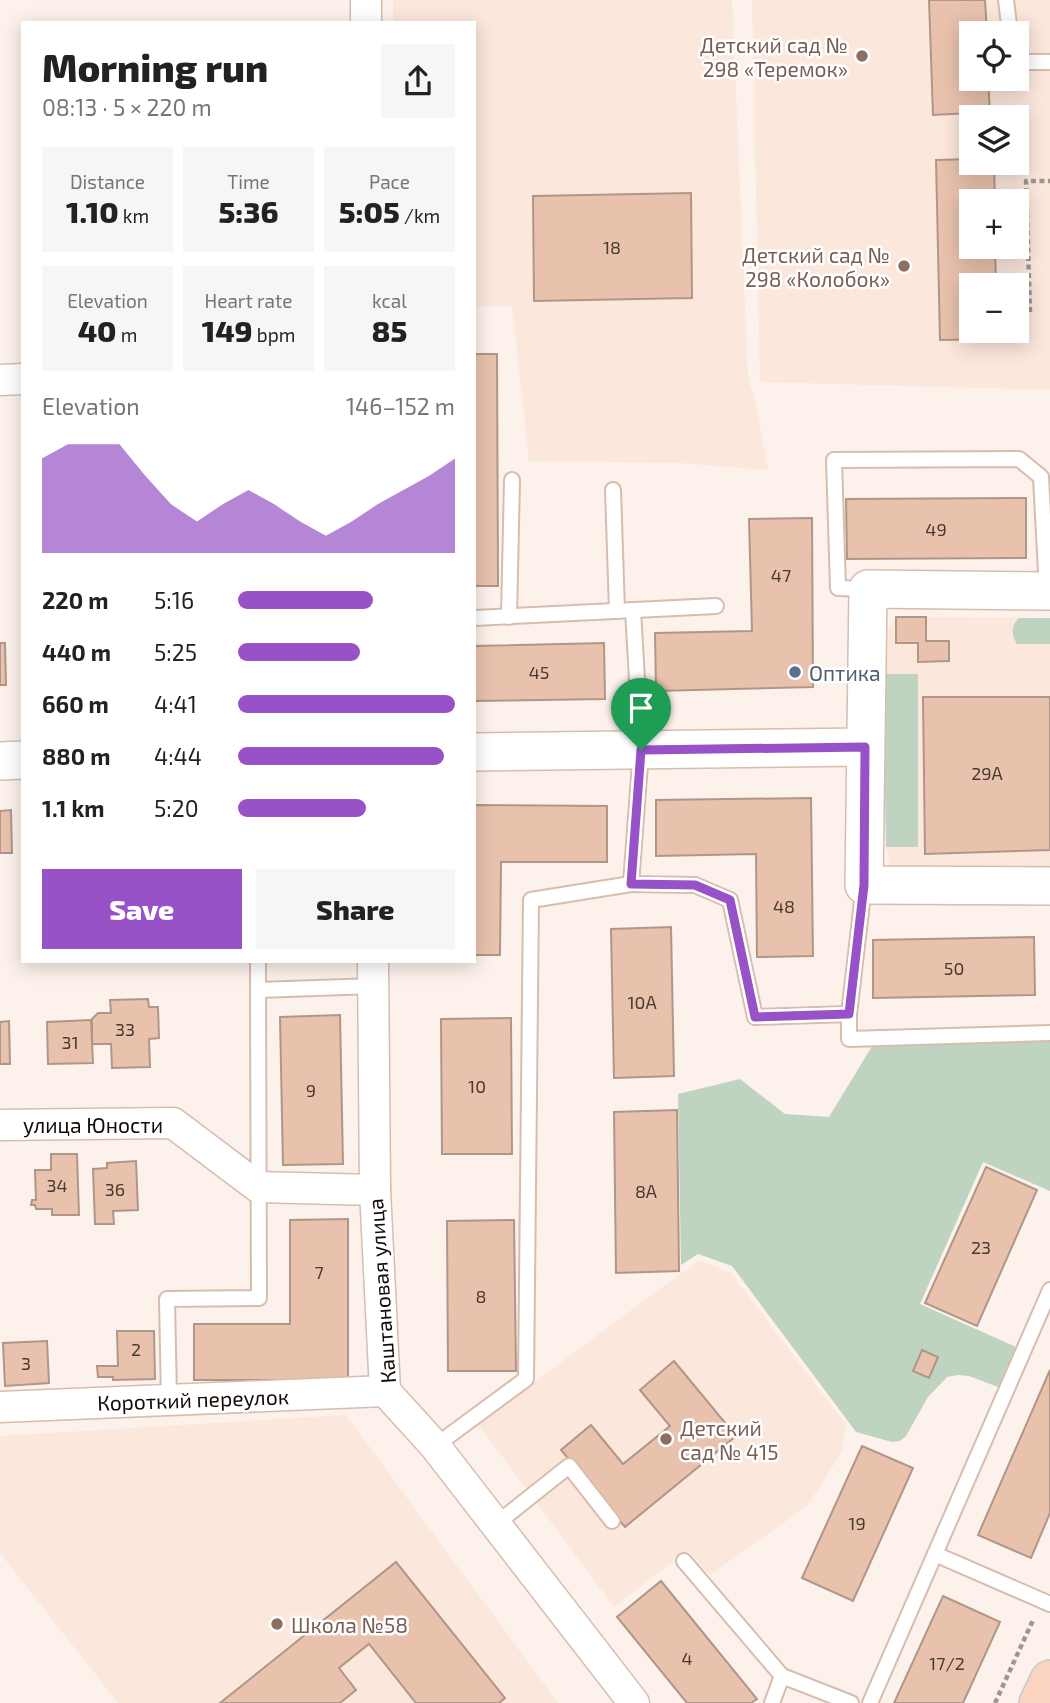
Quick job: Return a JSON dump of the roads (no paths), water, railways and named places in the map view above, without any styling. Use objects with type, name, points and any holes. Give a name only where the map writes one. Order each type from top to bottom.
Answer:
[{"type":"main road","points":[[1040,1703],[1050,1680]]},
{"type":"street","points":[[366,0],[366,21]]},
{"type":"street","points":[[0,380],[21,379]]},
{"type":"street","points":[[1049,591],[868,589],[864,885],[1050,886]]},
{"type":"street","points":[[476,752],[865,747]]},
{"type":"street","points":[[0,761],[21,760]]},
{"type":"street","name":"Каштановая улица","points":[[374,973],[375,1190],[385,1391],[435,1446],[634,1703]]},
{"type":"street","name":"улица Юности","points":[[0,1125],[173,1123],[258,1187]]},
{"type":"street","points":[[258,1187],[375,1190]]},
{"type":"street","name":"Короткий переулок","points":[[0,1407],[385,1391]]},
{"type":"lane","points":[[1006,0],[1009,21]]},
{"type":"lane","points":[[1029,61],[1050,62]]},
{"type":"lane","points":[[868,589],[838,588],[834,460],[1018,459],[1046,477],[1049,591]]},
{"type":"lane","points":[[509,617],[512,480]]},
{"type":"lane","points":[[613,490],[617,611]]},
{"type":"lane","points":[[476,618],[716,606]]},
{"type":"lane","points":[[631,884],[641,750],[633,610]]},
{"type":"lane","points":[[435,1446],[526,1379],[531,900],[631,884],[695,885],[730,900],[755,1017],[849,1014]]},
{"type":"lane","points":[[864,885],[849,1014],[849,1039],[1050,1033]]},
{"type":"lane","points":[[169,1400],[167,1299],[259,1298],[258,963]]},
{"type":"lane","points":[[258,989],[374,973]]},
{"type":"lane","points":[[870,1703],[1050,1290]]},
{"type":"lane","points":[[496,1524],[569,1466],[612,1521]]},
{"type":"lane","points":[[936,1554],[1046,1602]]},
{"type":"lane","points":[[684,1561],[782,1676],[851,1703]]},
{"type":"lane","points":[[772,1703],[782,1676]]},
{"type":"place","name":"Детский сад № 298 «Теремок»","points":[[862,56]]},
{"type":"place","name":"Детский сад № 298 «Колобок»","points":[[904,266]]},
{"type":"place","name":"Оптика","points":[[795,672]]},
{"type":"place","name":"Детский сад № 415","points":[[666,1439]]},
{"type":"place","name":"Школа №58","points":[[277,1624]]}]
